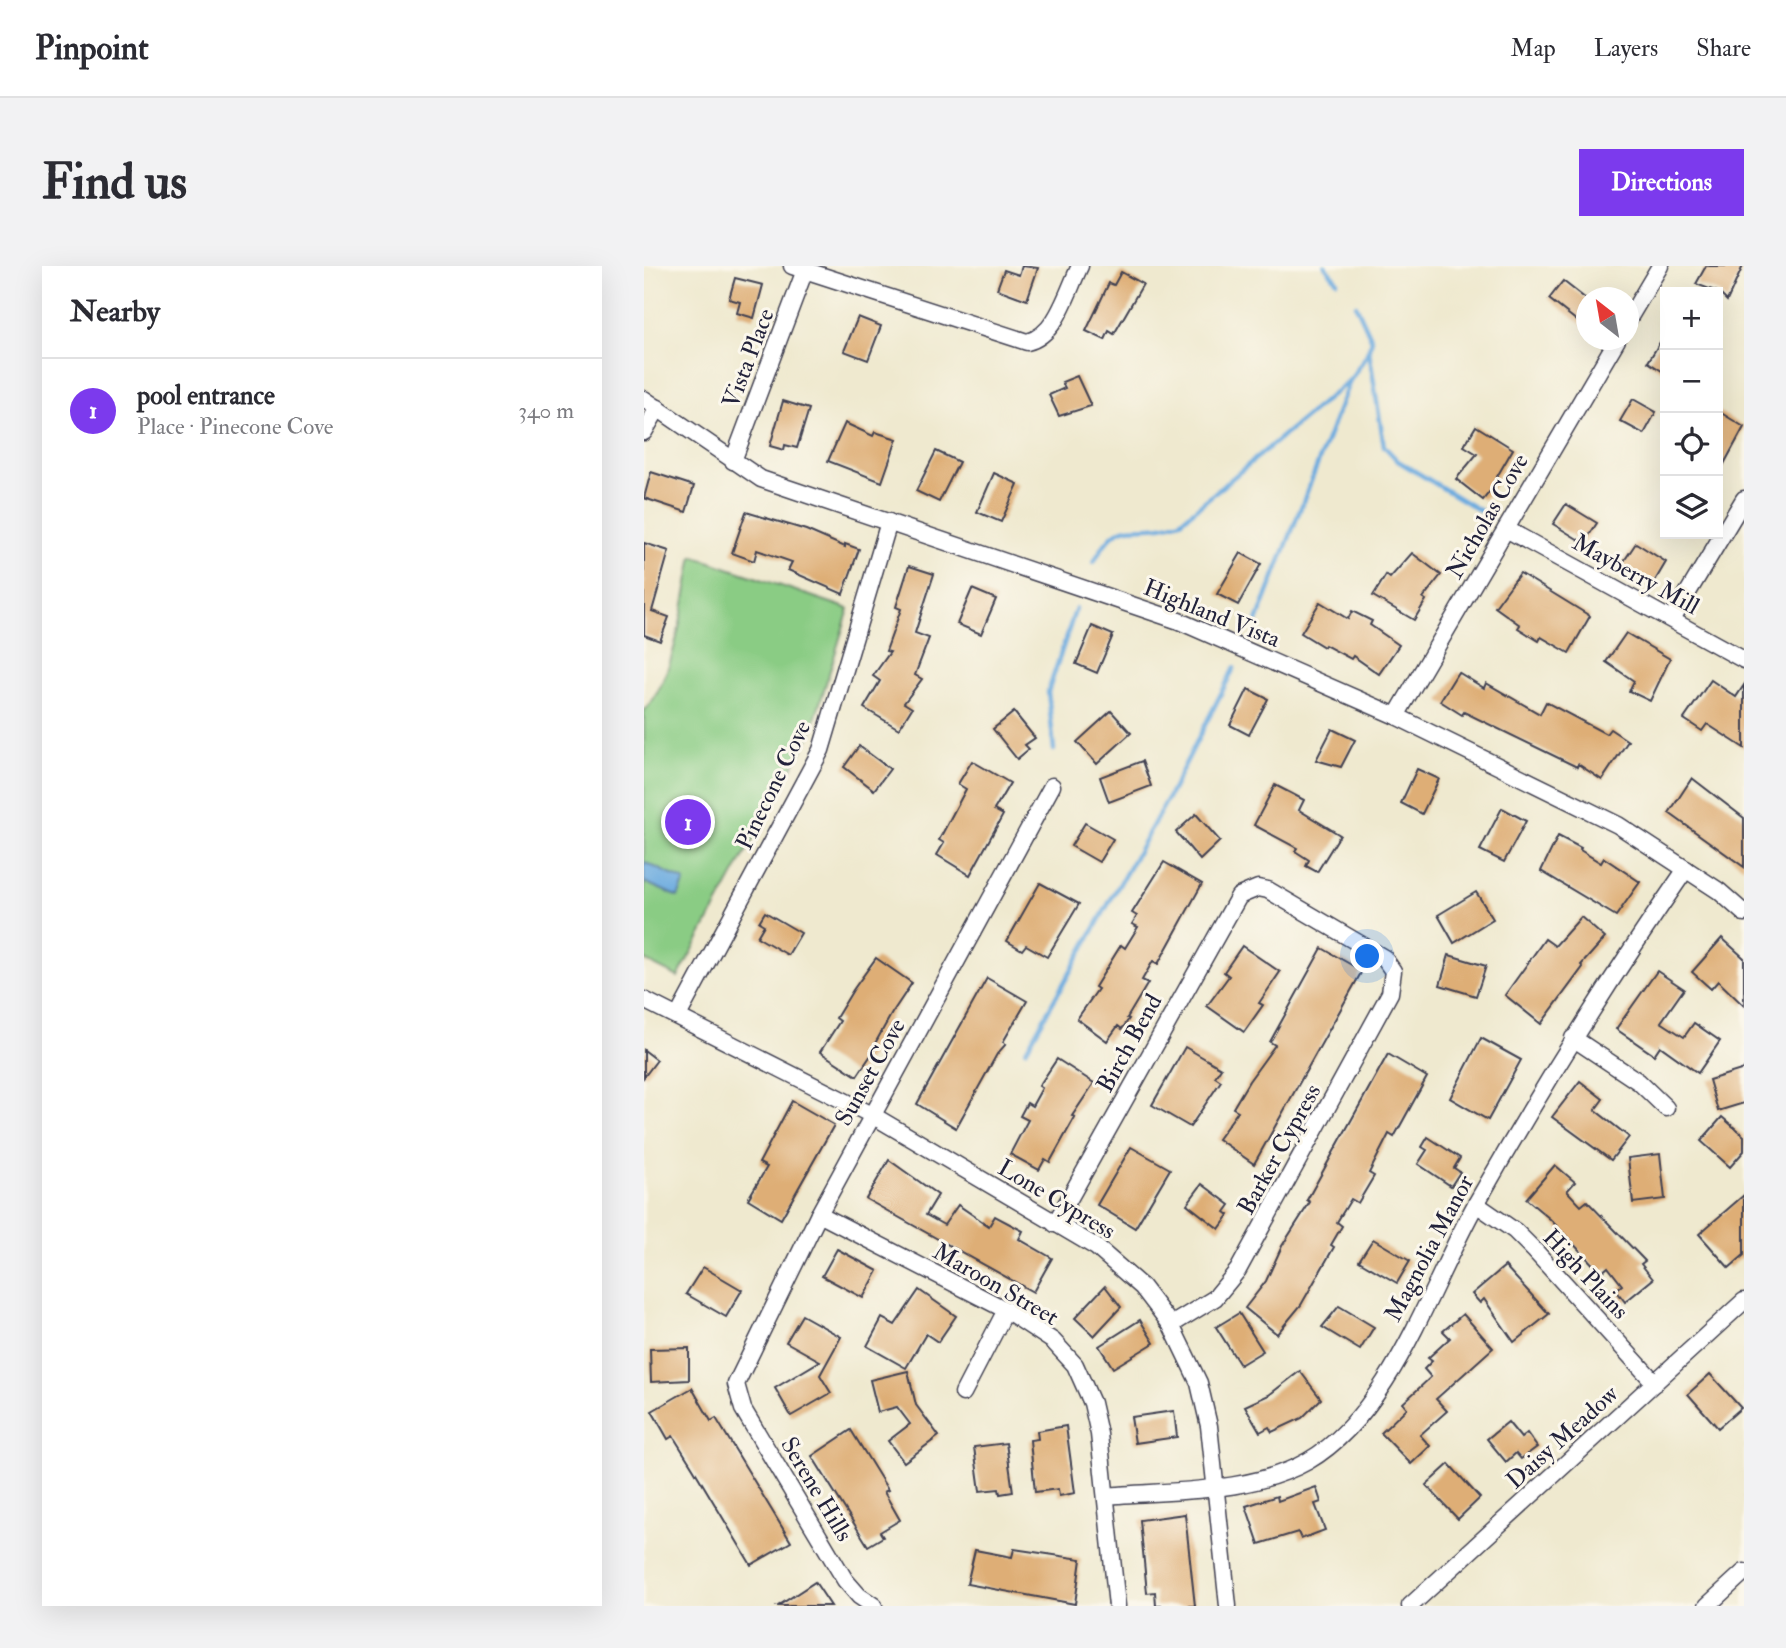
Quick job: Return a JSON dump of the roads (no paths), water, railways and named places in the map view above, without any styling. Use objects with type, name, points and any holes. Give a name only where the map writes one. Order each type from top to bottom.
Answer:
[{"type":"street","points":[[798,268],[1027,342],[1037,340],[1053,323],[1080,266]]},
{"type":"street","points":[[1639,302],[1659,267]]},
{"type":"street","name":"Vista Place","points":[[733,461],[798,268]]},
{"type":"street","name":"Nicholas Cove","points":[[1396,716],[1611,350]]},
{"type":"street","points":[[644,432],[651,404]]},
{"type":"street","name":"Highland Vista","points":[[651,404],[761,479],[1179,621],[1396,716],[1618,825],[1686,869],[1744,913]]},
{"type":"street","points":[[1672,619],[1744,499]]},
{"type":"street","name":"Pinecone Cove","points":[[678,1016],[821,750],[889,522]]},
{"type":"street","name":"Mayberry Mill","points":[[1506,529],[1744,660]]},
{"type":"street","name":"Sunset Cove","points":[[736,1384],[819,1214],[1052,786]]},
{"type":"street","name":"Magnolia Manor","points":[[1106,1496],[1216,1486],[1290,1470],[1325,1450],[1357,1422],[1383,1386],[1476,1205],[1573,1038],[1686,869]]},
{"type":"street","name":"Barker Cypress","points":[[1171,1325],[1215,1298],[1238,1270],[1390,993],[1393,971],[1378,953],[1268,890],[1248,891]]},
{"type":"street","name":"Birch Bend","points":[[1055,1224],[1232,903],[1248,891]]},
{"type":"street","name":"Lone Cypress","points":[[644,1000],[872,1115],[1112,1259],[1142,1287],[1171,1325],[1199,1382],[1216,1486],[1228,1606]]},
{"type":"street","points":[[1573,1038],[1639,1082],[1666,1108]]},
{"type":"street","name":"High Plains","points":[[1476,1205],[1535,1251],[1655,1383]]},
{"type":"street","name":"Maroon Street","points":[[819,1214],[1006,1310],[1053,1341],[1075,1365],[1084,1381],[1099,1434],[1117,1606]]},
{"type":"street","name":"Daisy Meadow","points":[[1410,1606],[1744,1301]]},
{"type":"street","points":[[963,1393],[1006,1310]]},
{"type":"street","name":"Serene Hills","points":[[736,1384],[743,1409],[845,1580],[859,1596],[874,1606]]},
{"type":"street","points":[[1707,1606],[1744,1572]]},
{"type":"water","points":[[644,862],[685,881],[678,897],[644,882]]},
{"type":"waterway","points":[[1325,266],[1337,281]]},
{"type":"waterway","points":[[1094,562],[1104,545],[1122,530],[1181,521],[1351,379],[1366,356],[1372,340],[1356,305]]},
{"type":"waterway","points":[[1369,351],[1384,446],[1398,461],[1492,518]]},
{"type":"waterway","points":[[1256,624],[1350,380]]},
{"type":"waterway","points":[[1054,750],[1048,692],[1076,608]]},
{"type":"waterway","points":[[1026,1050],[1167,800],[1234,668]]},
{"type":"place","name":"pool entrance","points":[[688,822]]}]
